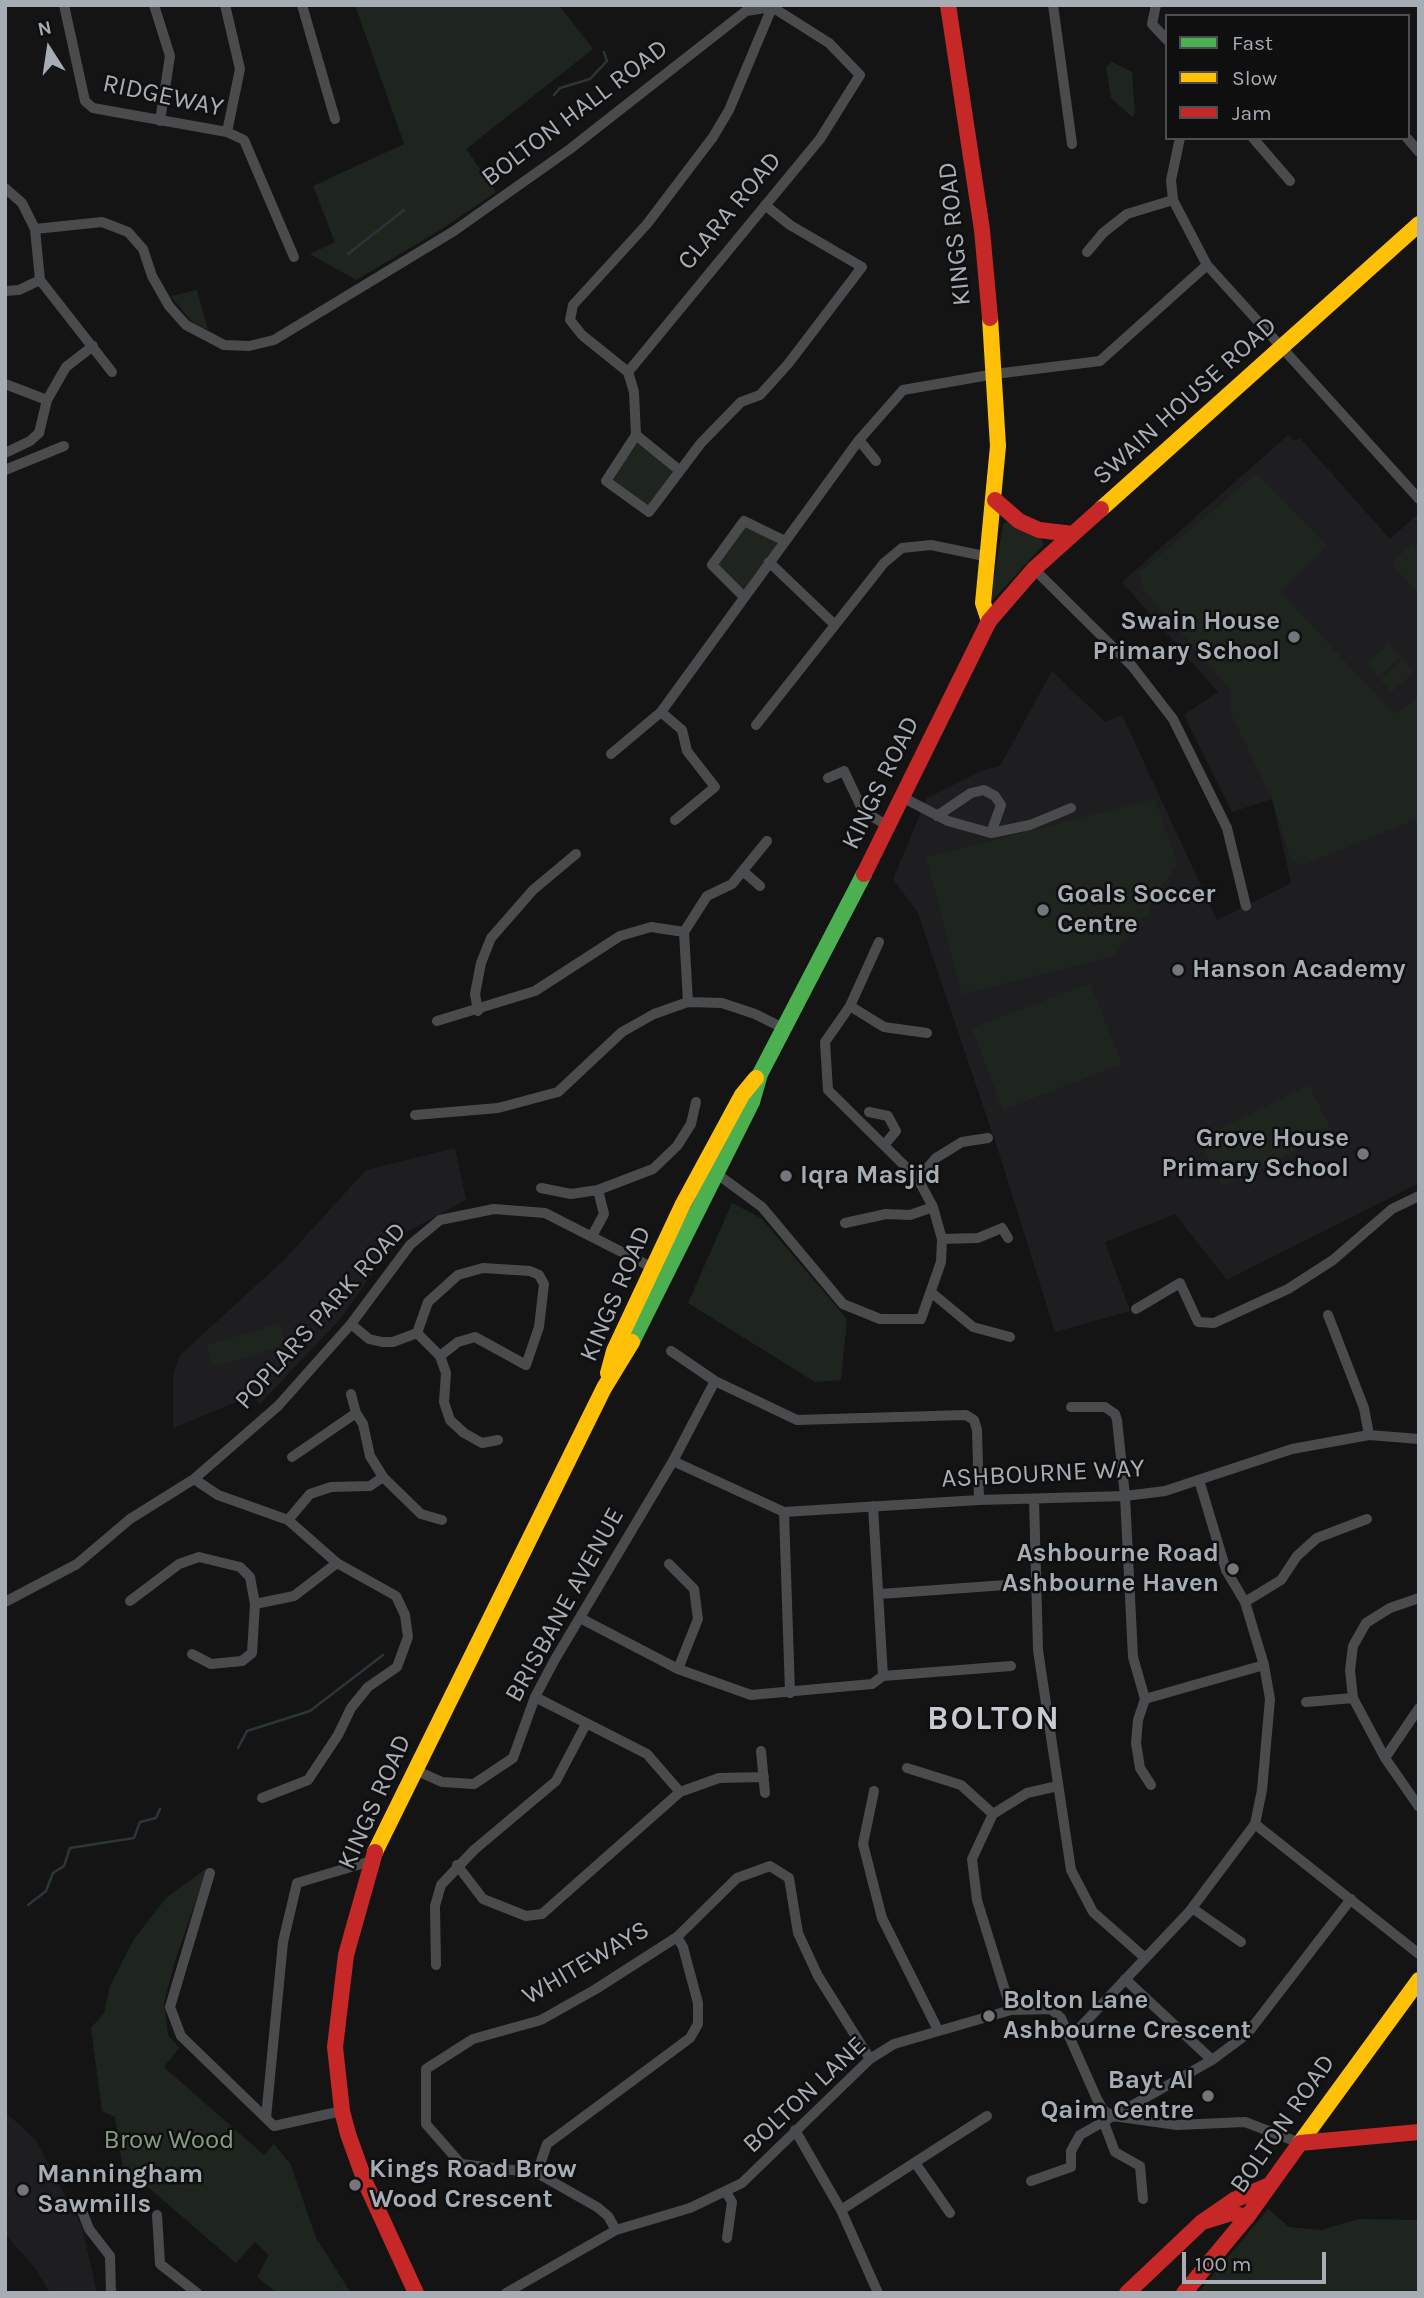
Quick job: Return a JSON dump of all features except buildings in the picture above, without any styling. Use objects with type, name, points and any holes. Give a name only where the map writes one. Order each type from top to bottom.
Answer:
[{"type":"main road","name":"KINGS ROAD","points":[[416,2293],[366,2184],[342,2110],[335,2048],[346,1955],[371,1861],[604,1388],[614,1351],[710,1170],[742,1095],[760,1074],[888,826],[989,621],[983,603],[995,500],[998,446],[995,374],[982,230],[948,5]]},
{"type":"main road","name":"SWAIN HOUSE ROAD","points":[[989,621],[1034,569],[1419,224]]},
{"type":"main road","points":[[995,500],[1018,521],[1039,530],[1073,534]]},
{"type":"main road","name":"BOLTON ROAD","points":[[1184,2293],[1247,2217],[1324,2107],[1419,1980]]},
{"type":"main road","points":[[1324,2107],[1328,2132],[1333,2140]]},
{"type":"main road","points":[[1300,2143],[1419,2132]]},
{"type":"main road","points":[[1127,2293],[1202,2222],[1333,2140]]},
{"type":"main road","points":[[1202,2222],[1231,2213],[1247,2217]]},
{"type":"main road","name":"KINGS ROAD","points":[[401,2261],[427,2293]]},
{"type":"street","name":"RIDGEWAY","points":[[64,5],[85,101],[93,108],[228,132],[244,140],[295,257]]},
{"type":"street","points":[[155,5],[170,56],[160,121]]},
{"type":"street","points":[[225,5],[240,69],[228,132]]},
{"type":"street","points":[[302,5],[335,119]]},
{"type":"street","points":[[1053,5],[1072,144]]},
{"type":"street","points":[[1156,5],[1152,24],[1165,38]]},
{"type":"street","points":[[765,205],[790,225],[862,267],[788,364],[760,395],[741,402],[726,417],[680,470],[649,512],[606,481],[636,435],[634,392],[628,372],[582,335],[570,320],[573,305],[647,223],[712,137],[729,110],[772,6]]},
{"type":"street","name":"CLARA ROAD","points":[[628,372],[820,139],[860,75],[829,43],[772,6]]},
{"type":"street","name":"BOLTON HALL ROAD","points":[[35,229],[102,222],[128,232],[143,249],[152,276],[169,306],[186,325],[224,345],[249,346],[275,340],[454,231],[570,149],[746,11],[772,6]]},
{"type":"street","points":[[1180,140],[1171,180],[1173,200],[1207,265],[1419,499]]},
{"type":"street","points":[[1255,140],[1290,181]]},
{"type":"street","points":[[5,188],[22,202],[35,229],[40,281],[111,372]]},
{"type":"street","points":[[1087,252],[1102,233],[1127,214],[1173,200]]},
{"type":"street","points":[[611,754],[661,712],[859,440],[903,390],[995,374],[1100,361],[1207,265]]},
{"type":"street","points":[[5,291],[19,290],[40,281]]},
{"type":"street","points":[[5,453],[30,441],[38,433],[47,400],[65,367],[93,346]]},
{"type":"street","points":[[5,384],[29,390],[47,400]]},
{"type":"street","points":[[636,435],[680,470]]},
{"type":"street","points":[[859,440],[876,461]]},
{"type":"street","points":[[5,470],[64,446]]},
{"type":"street","points":[[744,597],[712,565],[744,521],[785,541]]},
{"type":"street","points":[[756,725],[884,562],[902,548],[931,545],[989,557]]},
{"type":"street","points":[[769,562],[834,624]]},
{"type":"street","points":[[1034,569],[1132,666],[1173,719],[1227,828],[1246,906]]},
{"type":"street","points":[[661,712],[682,730],[687,751],[715,787],[675,820]]},
{"type":"street","points":[[828,778],[844,771],[863,811],[888,826]]},
{"type":"street","points":[[937,816],[971,793],[984,790],[995,796],[1001,805],[991,833]]},
{"type":"street","points":[[902,797],[937,816],[976,831],[991,833],[1030,825],[1071,808]]},
{"type":"street","points":[[688,1002],[684,932],[707,896],[732,884],[767,841]]},
{"type":"street","points":[[478,1011],[475,994],[481,963],[491,937],[533,890],[576,854]]},
{"type":"street","points":[[744,872],[760,886]]},
{"type":"street","points":[[437,1021],[478,1011],[536,991],[620,936],[651,927],[684,932]]},
{"type":"street","points":[[710,1170],[762,1207],[843,1304],[880,1319],[921,1320],[942,1262],[942,1239],[933,1207],[918,1179],[828,1090],[825,1042],[850,1006],[878,942]]},
{"type":"street","points":[[415,1115],[498,1108],[558,1092],[622,1032],[654,1014],[688,1002],[722,1003],[755,1014],[783,1028]]},
{"type":"street","points":[[850,1006],[884,1027],[927,1033]]},
{"type":"street","points":[[541,1188],[571,1194],[598,1190],[653,1169],[677,1146],[691,1124],[696,1102]]},
{"type":"street","points":[[869,1112],[888,1116],[896,1130],[885,1144]]},
{"type":"street","points":[[918,1179],[936,1158],[962,1142],[988,1138]]},
{"type":"street","points":[[592,1236],[604,1214],[598,1190]]},
{"type":"street","points":[[1136,1309],[1180,1283],[1198,1322],[1214,1323],[1288,1289],[1333,1259],[1392,1209],[1419,1196]]},
{"type":"street","points":[[845,1223],[886,1214],[910,1215],[933,1207]]},
{"type":"street","name":"POPLARS PARK ROAD","points":[[5,1602],[77,1564],[130,1519],[194,1479],[278,1406],[351,1324],[410,1245],[440,1220],[454,1215],[494,1209],[545,1213],[658,1271]]},
{"type":"street","points":[[942,1239],[978,1238],[1002,1228],[1008,1238]]},
{"type":"street","points":[[351,1324],[369,1339],[393,1342],[417,1333],[428,1302],[458,1275],[483,1268],[530,1271],[539,1275],[544,1284],[539,1327],[526,1365],[475,1337],[458,1342],[440,1356]]},
{"type":"street","points":[[932,1293],[973,1327],[1004,1335],[1000,1321]]},
{"type":"street","points":[[1328,1315],[1364,1408],[1369,1435]]},
{"type":"street","points":[[417,1333],[440,1356],[446,1373],[444,1402],[450,1420],[484,1447],[498,1440]]},
{"type":"street","points":[[671,1351],[715,1381],[797,1420],[966,1415],[974,1420],[976,1430],[979,1500]]},
{"type":"street","name":"BRISBANE AVENUE","points":[[415,1770],[442,1782],[474,1784],[493,1774],[513,1758],[535,1698],[673,1461],[715,1381]]},
{"type":"street","points":[[352,1394],[356,1413],[363,1424],[370,1456],[383,1476],[421,1514],[442,1520]]},
{"type":"street","points":[[1071,1407],[1105,1407],[1115,1414],[1125,1496],[1133,1657],[1145,1699],[1138,1720],[1136,1743],[1140,1768],[1151,1785]]},
{"type":"street","points":[[292,1457],[356,1413]]},
{"type":"street","name":"ASHBOURNE WAY","points":[[673,1461],[784,1512],[979,1500],[1125,1496],[1165,1491],[1292,1449],[1369,1435],[1419,1439]]},
{"type":"street","points":[[288,1520],[310,1494],[331,1487],[370,1486],[383,1476]]},
{"type":"street","points":[[194,1479],[218,1495],[288,1520],[337,1563],[396,1596],[405,1615],[408,1637],[397,1667],[368,1687],[351,1708],[338,1735],[308,1780],[284,1787],[262,1798]]},
{"type":"street","points":[[1071,2037],[1144,1956],[1192,1908],[1255,1825],[1262,1790],[1270,1699],[1264,1665],[1245,1602],[1226,1570],[1199,1480]]},
{"type":"street","points":[[1034,1499],[1038,1650],[1071,1870],[1093,1912],[1144,1956]]},
{"type":"street","points":[[873,1506],[883,1675]]},
{"type":"street","points":[[784,1512],[790,1693]]},
{"type":"street","points":[[1245,1602],[1281,1580],[1297,1556],[1317,1538],[1367,1519]]},
{"type":"street","points":[[130,1601],[179,1564],[199,1557],[240,1567],[250,1577],[255,1604],[252,1653],[242,1661],[211,1664],[192,1654]]},
{"type":"street","points":[[255,1604],[294,1596],[337,1563]]},
{"type":"street","points":[[669,1564],[694,1588],[698,1619],[678,1669]]},
{"type":"street","points":[[880,1594],[1006,1586]]},
{"type":"street","points":[[1419,1598],[1390,1608],[1366,1623],[1353,1646],[1350,1670],[1353,1698],[1385,1758],[1419,1807]]},
{"type":"street","points":[[580,1618],[678,1669],[751,1695],[872,1684],[883,1675],[1011,1667]]},
{"type":"street","points":[[1145,1699],[1264,1665]]},
{"type":"street","points":[[535,1698],[647,1754],[680,1792]]},
{"type":"street","points":[[1306,1702],[1353,1698]]},
{"type":"street","points":[[1385,1758],[1419,1708]]},
{"type":"street","points":[[436,1965],[435,1906],[441,1885],[457,1865],[556,1781],[586,1724]]},
{"type":"street","points":[[761,1751],[765,1793]]},
{"type":"street","points":[[907,1768],[961,1785],[993,1814]]},
{"type":"street","points":[[457,1865],[483,1899],[526,1916],[542,1914],[680,1792],[719,1778],[764,1777]]},
{"type":"street","points":[[1011,2010],[976,1900],[972,1859],[993,1814],[1027,1793],[1058,1786]]},
{"type":"street","points":[[874,1791],[863,1844],[882,1917],[938,2030]]},
{"type":"street","points":[[1255,1825],[1419,1954]]},
{"type":"street","points":[[266,2118],[283,1942],[297,1882],[371,1861]]},
{"type":"street","name":"WHITEWAYS","points":[[616,2230],[608,2216],[597,2207],[537,2173],[461,2164],[426,2124],[426,2069],[473,2039],[541,2020],[677,1937],[737,1878],[770,1866],[789,1878],[798,1933],[813,1965],[870,2059]]},
{"type":"street","points":[[210,1873],[170,2007],[181,2036],[274,2126],[342,2110]]},
{"type":"street","points":[[1031,2181],[1071,2167],[1071,2151],[1080,2136],[1212,2060],[1247,2034],[1351,1899]]},
{"type":"street","points":[[1192,1908],[1241,1942]]},
{"type":"street","points":[[537,2173],[547,2144],[690,2038],[698,2024],[698,2003],[683,1947],[677,1937]]},
{"type":"street","points":[[1125,1979],[1212,2060]]},
{"type":"street","name":"BOLTON LANE","points":[[506,2293],[616,2230],[690,2208],[726,2192],[758,2171],[795,2130],[870,2059],[894,2044],[938,2030],[1011,2010],[1051,2009],[1061,2018],[1071,2037],[1097,2099],[1104,2110],[1114,2116]]},
{"type":"street","points":[[841,2210],[987,2116]]},
{"type":"street","points":[[1114,2116],[1177,2125],[1245,2122],[1300,2143]]},
{"type":"street","points":[[1104,2123],[1115,2152],[1140,2166],[1143,2199]]},
{"type":"street","points":[[795,2130],[841,2210],[877,2293]]},
{"type":"street","points":[[916,2164],[950,2213]]},
{"type":"street","points":[[726,2192],[732,2202],[727,2238]]},
{"type":"street","points":[[82,2211],[89,2229],[110,2256],[111,2293]]},
{"type":"street","points":[[157,2216],[160,2264],[197,2293]]},
{"type":"shaded area","name":"Hanson Academy","points":[[1288,435],[1294,441],[1300,438],[1390,539],[1419,513],[1419,1183],[1227,1280],[1175,1214],[1105,1242],[1130,1311],[1055,1332],[1000,1156],[918,913],[893,879],[927,798],[983,770],[1000,766],[1052,671],[1105,722],[1122,715],[1217,920],[1291,883],[1272,799],[1232,812],[1184,715],[1218,692],[1122,582]]},
{"type":"shaded area","points":[[455,1148],[466,1200],[407,1232],[384,1257],[341,1318],[259,1405],[254,1395],[173,1428],[173,1375],[180,1355],[283,1261],[366,1170]]},
{"type":"shaded area","points":[[5,2112],[35,2139],[82,2227],[97,2293],[50,2293],[35,2268],[5,2234]]},
{"type":"green space","points":[[355,5],[559,5],[593,49],[466,149],[496,192],[442,229],[356,280],[310,254],[335,242],[313,186],[404,144]]},
{"type":"green space","points":[[1112,62],[1132,72],[1135,114],[1132,117],[1111,98],[1106,67]]},
{"type":"green space","points":[[197,290],[208,330],[191,321],[171,296]]},
{"type":"green space","points":[[637,441],[675,471],[648,508],[611,480]]},
{"type":"green space","name":"Swain House Primary School","points":[[1256,474],[1327,546],[1280,592],[1394,714],[1419,699],[1419,818],[1303,865],[1291,860],[1272,799],[1231,714],[1231,691],[1143,588],[1139,573]]},
{"type":"green space","points":[[1009,521],[1040,537],[1044,544],[993,600],[991,598],[1003,524]]},
{"type":"green space","points":[[745,525],[780,543],[744,591],[717,565]]},
{"type":"green space","points":[[1412,543],[1419,551],[1419,594],[1392,564]]},
{"type":"green space","points":[[1389,644],[1401,657],[1379,677],[1367,663]]},
{"type":"green space","points":[[1403,659],[1414,672],[1391,692],[1380,679]]},
{"type":"green space","name":"Goals Soccer Centre","points":[[1155,799],[1177,864],[1148,906],[1151,914],[1140,919],[1114,956],[962,994],[926,857]]},
{"type":"green space","points":[[1090,983],[1122,1064],[1003,1110],[972,1028]]},
{"type":"green space","points":[[1309,1085],[1332,1132],[1222,1186],[1199,1139]]},
{"type":"green space","points":[[732,1203],[761,1218],[847,1319],[841,1380],[815,1382],[688,1303]]},
{"type":"green space","points":[[280,1323],[286,1345],[214,1367],[207,1345]]},
{"type":"green space","name":"Brow Wood","points":[[207,1868],[174,1964],[164,2003],[168,2035],[179,2048],[164,2067],[264,2155],[274,2144],[291,2165],[316,2238],[351,2293],[277,2293],[257,2277],[269,2255],[255,2242],[236,2263],[149,2188],[125,2183],[115,2117],[102,2111],[91,2028],[104,2013],[110,1986],[134,1939],[166,1898]]},
{"type":"green space","points":[[1268,2209],[1289,2227],[1321,2230],[1359,2219],[1419,2220],[1419,2293],[1198,2293]]},
{"type":"waterway","points":[[554,95],[560,88],[590,79],[607,61],[604,52]]},
{"type":"waterway","points":[[348,254],[404,210]]},
{"type":"waterway","points":[[238,1748],[247,1731],[310,1711],[383,1655]]},
{"type":"waterway","points":[[28,1905],[46,1891],[53,1873],[64,1866],[70,1848],[134,1838],[140,1822],[156,1818],[160,1809]]},
{"type":"traffic: fast","points":[[632,1342],[752,1102],[760,1074],[864,874]]},
{"type":"traffic: slow","points":[[1101,509],[1419,224]]},
{"type":"traffic: slow","points":[[989,621],[983,603],[998,446],[990,318]]},
{"type":"traffic: slow","points":[[608,1373],[614,1351],[683,1204],[742,1095],[756,1078]]},
{"type":"traffic: slow","points":[[375,1852],[604,1388],[632,1342]]},
{"type":"traffic: slow","points":[[1300,2143],[1419,1980]]},
{"type":"traffic: jam","points":[[948,5],[982,230],[990,318]]},
{"type":"traffic: jam","points":[[995,500],[1019,521],[1039,530],[1073,534]]},
{"type":"traffic: jam","points":[[864,874],[989,621],[1034,569],[1101,509]]},
{"type":"traffic: jam","points":[[375,1852],[346,1955],[335,2047],[342,2111],[348,2134],[366,2184],[416,2293]]},
{"type":"traffic: jam","points":[[1202,2222],[1231,2213],[1247,2217],[1300,2143],[1419,2132]]},
{"type":"traffic: jam","points":[[1127,2293],[1202,2222],[1234,2200],[1270,2185]]},
{"type":"traffic: jam","points":[[1184,2293],[1247,2217]]},
{"type":"place","name":"Swain House Primary School","points":[[1294,637]]},
{"type":"place","name":"Goals Soccer Centre","points":[[1043,910]]},
{"type":"place","name":"Hanson Academy","points":[[1178,970]]},
{"type":"place","name":"Grove House Primary School","points":[[1363,1154]]},
{"type":"place","name":"Iqra Masjid","points":[[786,1176]]},
{"type":"place","name":"Ashbourne Road Ashbourne Haven","points":[[1233,1569]]},
{"type":"place","name":"Bolton Lane Ashbourne Crescent","points":[[989,2016]]},
{"type":"place","name":"Bayt Al Qaim Centre","points":[[1208,2096]]},
{"type":"place","name":"Kings Road Brow Wood Crescent","points":[[355,2185]]},
{"type":"place","name":"Manningham Sawmills","points":[[23,2190]]},
{"type":"district","name":"BOLTON","points":[[994,1720]]}]
